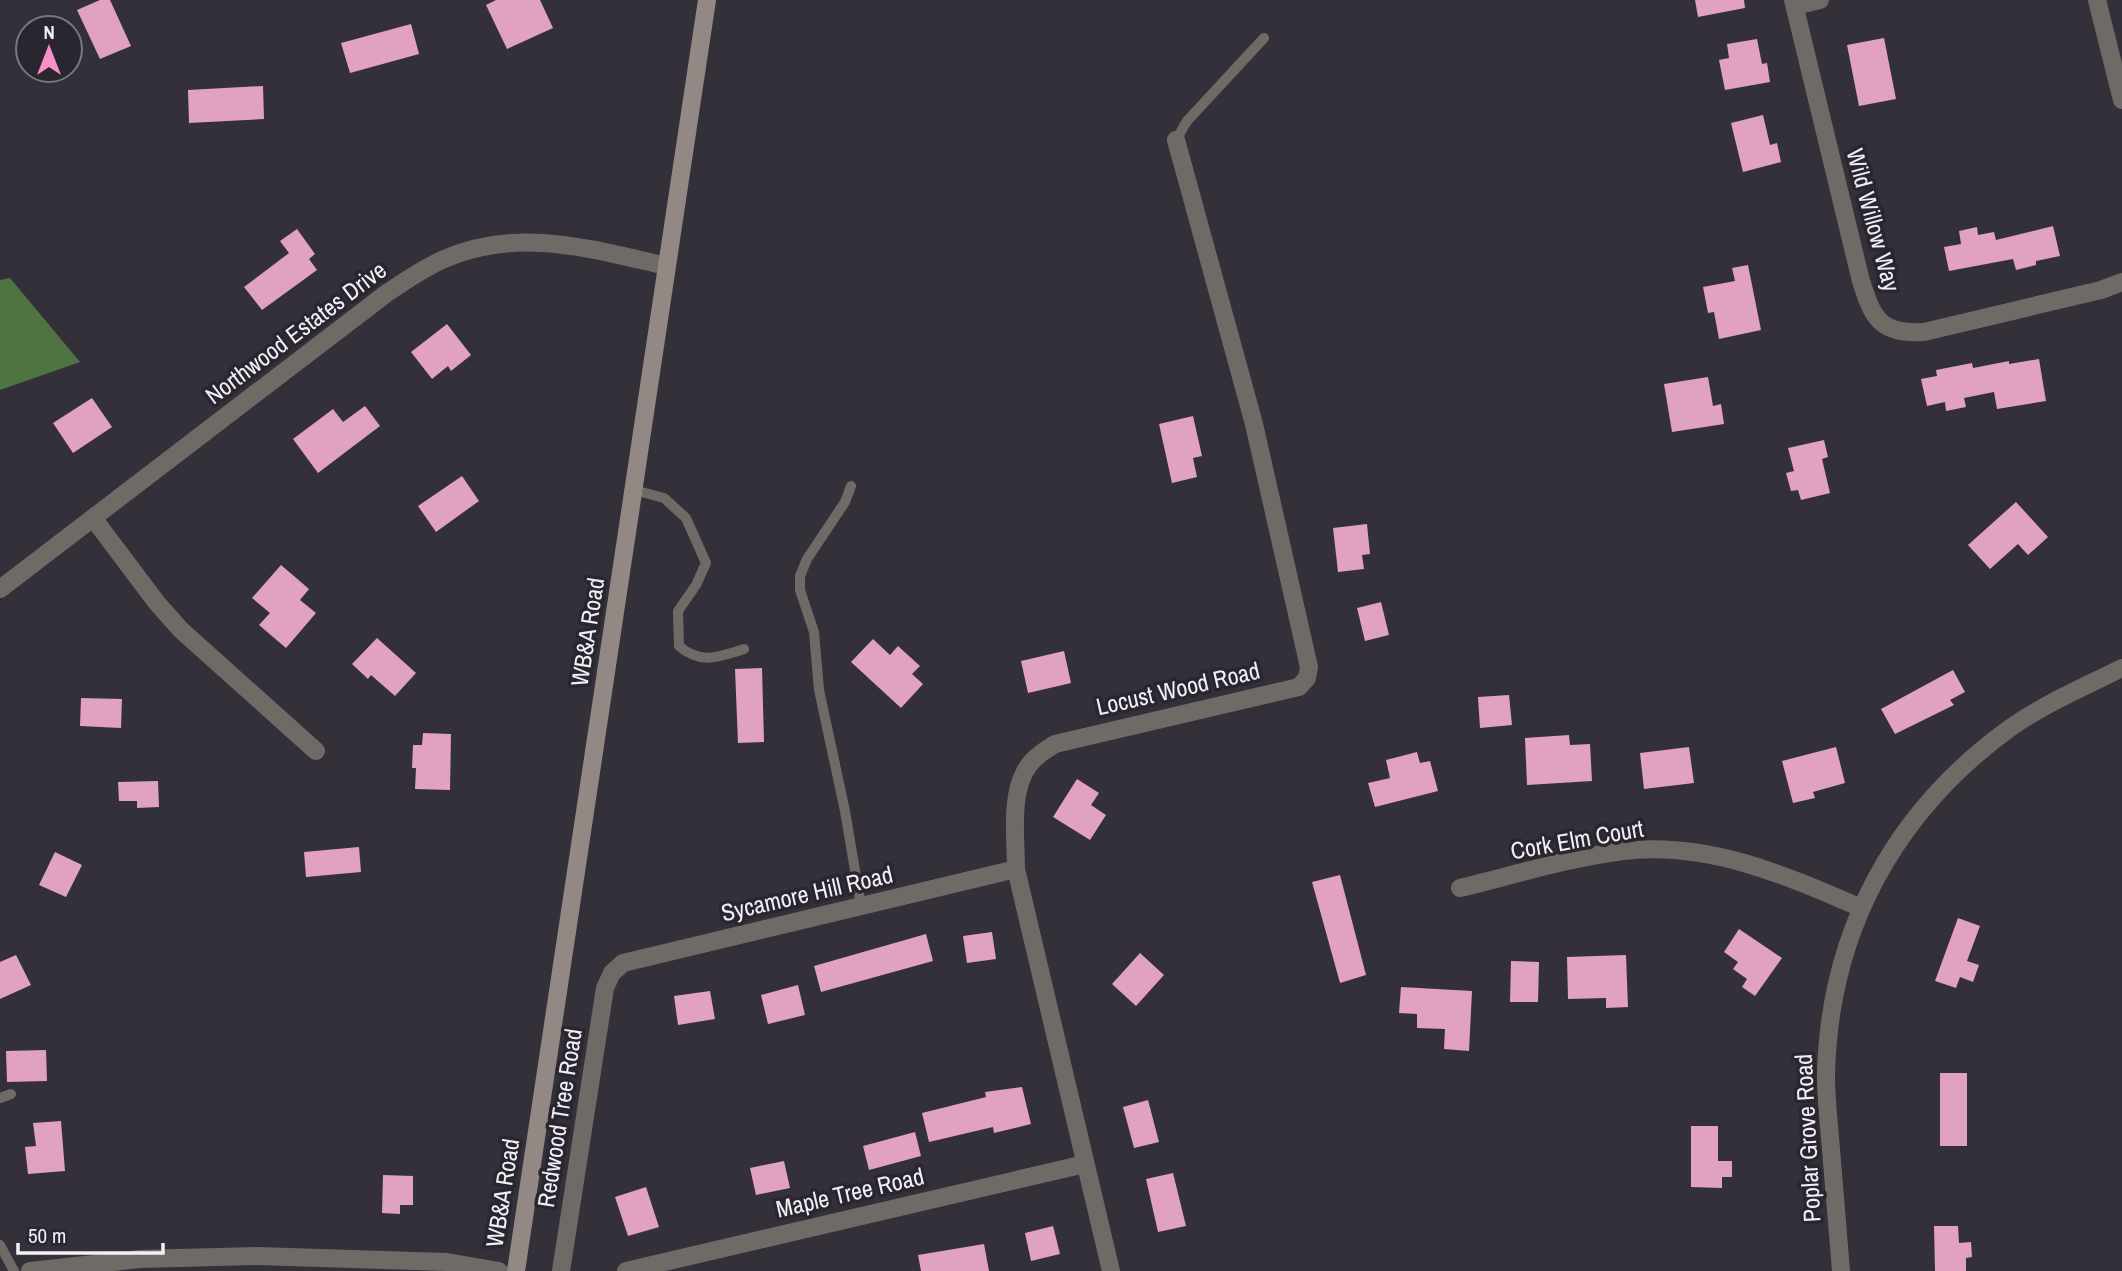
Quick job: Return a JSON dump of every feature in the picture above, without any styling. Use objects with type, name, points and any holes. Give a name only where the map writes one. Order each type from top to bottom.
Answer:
[{"type":"street","name":"WB&A Road","points":[[516,1271],[707,0]]},
{"type":"street","name":"Wild Willow Way","points":[[1820,0],[1794,3],[1861,281],[1868,303],[1878,321],[1889,329],[1905,333],[1924,332],[2101,290],[2122,282]]},
{"type":"street","points":[[2097,0],[2122,100]]},
{"type":"street","name":"Locust Wood Road","points":[[1111,1271],[1016,869],[1016,814],[1020,785],[1028,766],[1040,753],[1055,744],[1299,687],[1307,678],[1309,667],[1254,424],[1176,140]]},
{"type":"street","name":"Northwood Estates Drive","points":[[0,589],[387,293],[441,260],[496,243],[527,241],[589,249],[667,266]]},
{"type":"street","points":[[93,518],[157,603],[181,630],[316,751]]},
{"type":"street","name":"Poplar Grove Road","points":[[1841,1271],[1828,1105],[1827,1054],[1832,1009],[1842,962],[1872,883],[1893,849],[1930,801],[1961,769],[2011,727],[2040,709],[2122,668]]},
{"type":"street","name":"Cork Elm Court","points":[[1460,888],[1582,858],[1624,851],[1663,850],[1698,852],[1762,867],[1861,908]]},
{"type":"street","name":"Sycamore Hill Road","points":[[612,973],[622,964],[636,959],[1016,869]]},
{"type":"street","name":"Redwood Tree Road","points":[[561,1271],[602,1008],[612,973]]},
{"type":"street","name":"Maple Tree Road","points":[[626,1271],[1085,1164]]},
{"type":"street","points":[[30,1271],[140,1259],[257,1256],[447,1262],[499,1271]]},
{"type":"lane","points":[[1176,140],[1187,121],[1264,38]]},
{"type":"lane","points":[[851,485],[845,502],[807,559],[800,576],[800,590],[814,632],[819,690],[845,811],[861,906]]},
{"type":"lane","points":[[634,490],[664,498],[686,518],[706,563],[696,585],[678,611],[678,646],[690,656],[713,658],[744,649]]},
{"type":"lane","points":[[0,1098],[11,1094]]},
{"type":"lane","points":[[0,1245],[14,1271]]},
{"type":"green space","points":[[10,278],[80,362],[0,390],[0,280]]},
{"type":"building","points":[[100,0],[110,0],[131,46],[100,59],[84,25],[84,14],[79,14],[77,10]]},
{"type":"building","points":[[496,0],[540,0],[553,28],[507,49],[486,5]]},
{"type":"building","points":[[1695,0],[1744,0],[1745,8],[1698,17]]},
{"type":"building","points":[[411,24],[419,54],[350,73],[341,43]]},
{"type":"building","points":[[1884,38],[1896,99],[1859,106],[1847,45]]},
{"type":"building","points":[[1757,39],[1762,64],[1767,63],[1770,82],[1725,90],[1719,60],[1729,58],[1727,44]]},
{"type":"building","points":[[263,86],[264,119],[189,123],[188,90]]},
{"type":"building","points":[[1763,115],[1770,145],[1777,143],[1781,162],[1743,172],[1731,123]]},
{"type":"building","points":[[2053,226],[2060,256],[2036,261],[2036,265],[2016,270],[2013,259],[1949,271],[1944,247],[1961,244],[1959,231],[1977,227],[1978,235],[1994,232],[1996,240]]},
{"type":"building","points":[[297,229],[315,254],[309,259],[317,270],[262,310],[244,287],[289,253],[280,241]]},
{"type":"building","points":[[1748,265],[1761,330],[1719,339],[1714,312],[1708,313],[1703,287],[1735,281],[1732,268]]},
{"type":"building","points":[[447,324],[471,355],[451,371],[448,366],[432,379],[411,352]]},
{"type":"building","points":[[2039,359],[2046,401],[1997,409],[1994,392],[1964,398],[1966,407],[1946,411],[1945,402],[1927,406],[1921,379],[1937,376],[1936,370],[1972,363],[1973,368]]},
{"type":"building","points":[[1708,377],[1713,406],[1721,404],[1724,424],[1672,432],[1664,384]]},
{"type":"building","points":[[92,398],[112,427],[73,453],[53,423]]},
{"type":"building","points":[[365,406],[380,426],[318,473],[293,439],[333,409],[343,422]]},
{"type":"building","points":[[1193,416],[1202,456],[1193,458],[1197,477],[1172,483],[1159,424]]},
{"type":"building","points":[[1824,440],[1828,457],[1822,459],[1830,493],[1801,500],[1798,490],[1791,491],[1786,473],[1794,471],[1788,448]]},
{"type":"building","points":[[462,476],[479,501],[436,532],[418,506]]},
{"type":"building","points":[[2016,502],[2048,537],[2028,555],[2018,544],[1990,569],[1968,545]]},
{"type":"building","points":[[1367,524],[1370,554],[1362,555],[1364,569],[1338,572],[1333,528]]},
{"type":"building","points":[[281,565],[309,589],[300,600],[316,613],[286,648],[259,625],[270,613],[252,598]]},
{"type":"building","points":[[1381,602],[1389,635],[1365,641],[1357,608]]},
{"type":"building","points":[[377,638],[416,673],[395,696],[371,675],[368,679],[352,664]]},
{"type":"building","points":[[873,639],[890,655],[898,646],[920,666],[912,674],[923,684],[901,708],[851,662]]},
{"type":"building","points":[[1064,651],[1071,683],[1028,693],[1021,661]]},
{"type":"building","points":[[762,668],[764,742],[738,743],[735,669]]},
{"type":"building","points":[[1953,670],[1965,692],[1950,700],[1954,705],[1895,734],[1881,709]]},
{"type":"building","points":[[1509,695],[1512,725],[1480,728],[1478,697]]},
{"type":"building","points":[[81,698],[122,699],[121,728],[80,726]]},
{"type":"building","points":[[423,733],[451,734],[450,790],[415,789],[413,745],[422,745]]},
{"type":"building","points":[[1569,735],[1570,745],[1590,744],[1592,781],[1527,785],[1525,738]]},
{"type":"building","points":[[1689,747],[1694,783],[1644,789],[1640,753]]},
{"type":"building","points":[[1836,747],[1845,783],[1813,792],[1815,798],[1793,803],[1782,761]]},
{"type":"building","points":[[1417,752],[1420,763],[1430,761],[1438,791],[1375,807],[1368,783],[1390,778],[1386,760]]},
{"type":"building","points":[[1077,779],[1099,793],[1091,805],[1106,815],[1090,840],[1053,817]]},
{"type":"building","points":[[158,781],[159,807],[137,808],[137,801],[119,801],[118,782]]},
{"type":"building","points":[[359,847],[361,872],[306,877],[304,852]]},
{"type":"building","points":[[55,852],[82,865],[66,897],[39,885]]},
{"type":"building","points":[[1340,875],[1366,975],[1340,983],[1312,882]]},
{"type":"building","points":[[1958,918],[1980,926],[1967,961],[1979,965],[1973,982],[1960,977],[1956,988],[1935,981]]},
{"type":"building","points":[[1739,929],[1782,958],[1755,996],[1742,987],[1747,979],[1733,969],[1738,962],[1724,952]]},
{"type":"building","points":[[992,932],[996,959],[967,963],[963,936]]},
{"type":"building","points":[[926,934],[933,961],[821,992],[814,966]]},
{"type":"building","points":[[1140,953],[1164,975],[1136,1006],[1112,984]]},
{"type":"building","points":[[16,955],[31,985],[0,999],[0,962]]},
{"type":"building","points":[[1626,955],[1628,1007],[1606,1008],[1606,998],[1568,999],[1567,957]]},
{"type":"building","points":[[1511,961],[1539,962],[1538,1002],[1510,1002]]},
{"type":"building","points":[[798,985],[805,1015],[768,1024],[761,995]]},
{"type":"building","points":[[1401,987],[1472,991],[1469,1051],[1444,1049],[1445,1029],[1417,1028],[1417,1014],[1399,1013]]},
{"type":"building","points":[[710,991],[715,1019],[678,1025],[674,996]]},
{"type":"building","points":[[46,1050],[47,1081],[7,1082],[6,1051]]},
{"type":"building","points":[[1940,1073],[1967,1073],[1967,1146],[1940,1146]]},
{"type":"building","points":[[1022,1087],[1031,1124],[994,1133],[993,1127],[929,1142],[922,1113],[986,1097],[985,1092]]},
{"type":"building","points":[[1148,1100],[1159,1142],[1134,1148],[1123,1107]]},
{"type":"building","points":[[61,1121],[65,1171],[28,1174],[25,1147],[36,1146],[33,1123]]},
{"type":"building","points":[[1691,1126],[1718,1126],[1718,1161],[1732,1161],[1732,1177],[1722,1177],[1722,1188],[1691,1187]]},
{"type":"building","points":[[915,1132],[921,1156],[869,1170],[863,1146]]},
{"type":"building","points":[[784,1161],[790,1188],[756,1195],[750,1168]]},
{"type":"building","points":[[1173,1173],[1186,1226],[1158,1232],[1146,1179]]},
{"type":"building","points":[[383,1175],[413,1176],[413,1205],[400,1205],[400,1214],[382,1213]]},
{"type":"building","points":[[646,1187],[659,1227],[628,1236],[615,1197]]},
{"type":"building","points":[[1053,1226],[1060,1254],[1031,1261],[1025,1233]]},
{"type":"building","points":[[1934,1226],[1958,1226],[1959,1243],[1971,1242],[1972,1257],[1966,1258],[1966,1271],[1935,1271]]},
{"type":"building","points":[[984,1244],[989,1271],[921,1271],[918,1255]]}]
